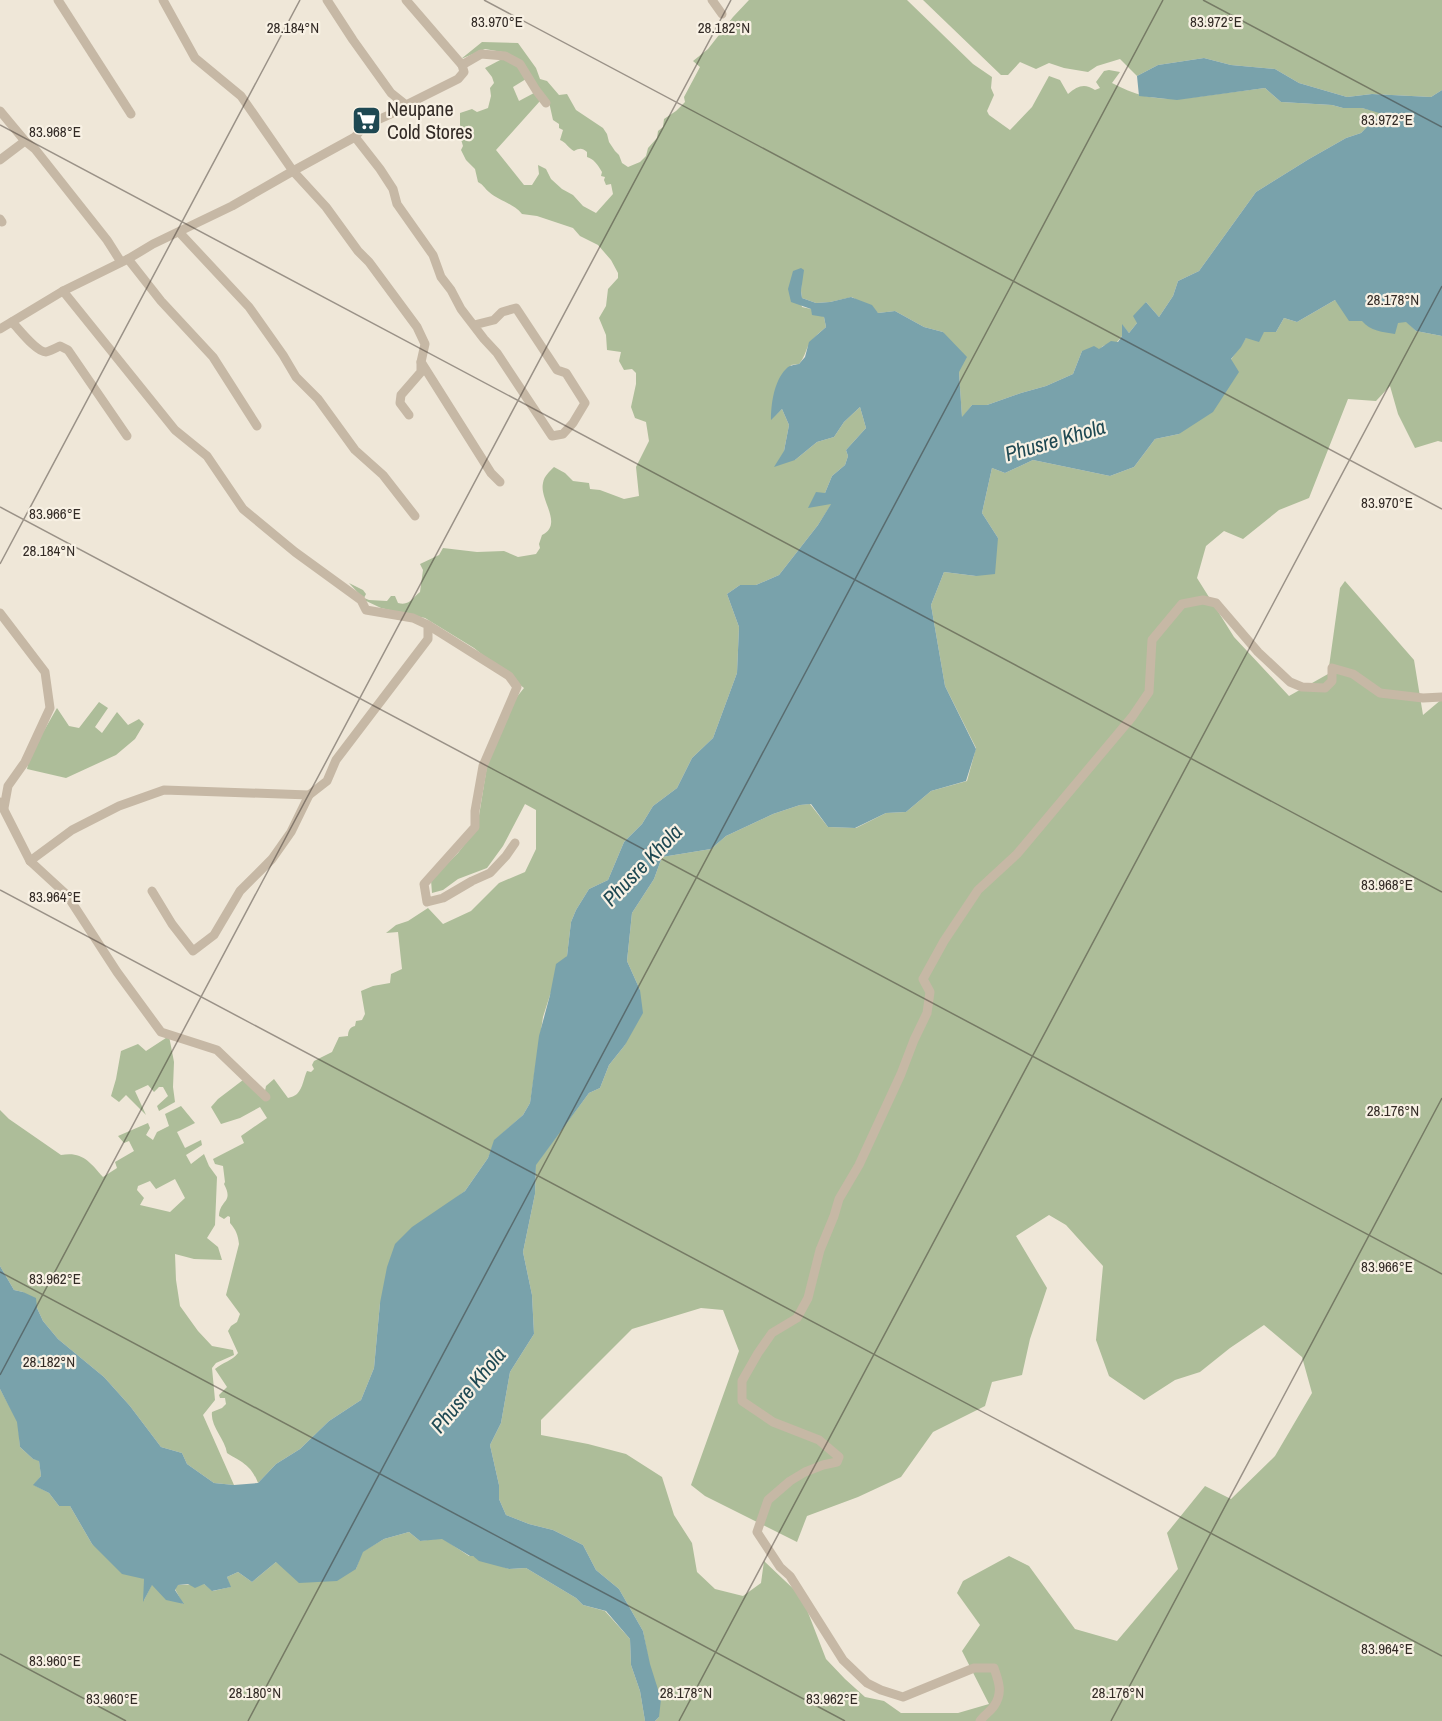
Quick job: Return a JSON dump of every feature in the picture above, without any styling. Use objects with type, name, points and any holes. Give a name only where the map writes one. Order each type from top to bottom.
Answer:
[{"type":"street","points":[[58,0],[130,114]]},
{"type":"street","points":[[163,0],[195,58],[240,96],[293,171],[326,207],[417,327],[425,344],[421,372],[401,395],[400,403],[409,415]]},
{"type":"street","points":[[327,0],[391,93],[406,105]]},
{"type":"street","points":[[0,329],[63,291],[232,206],[355,137],[364,126],[458,79],[464,72],[462,65],[406,0]]},
{"type":"street","points":[[712,0],[722,14]]},
{"type":"street","points":[[462,65],[481,54],[505,56],[520,64],[546,103]]},
{"type":"street","points":[[0,111],[25,141],[35,149],[107,240],[213,357],[257,426]]},
{"type":"street","points":[[355,137],[393,189],[397,204],[433,255],[441,278],[451,290],[461,309],[484,339],[497,353],[552,436],[563,434],[585,403],[566,374],[557,370],[516,308],[502,312],[494,320],[474,325]]},
{"type":"street","points":[[0,160],[25,141]]},
{"type":"street","points":[[179,232],[249,307],[296,377],[318,399],[355,450],[383,475],[415,516]]},
{"type":"street","points":[[63,291],[175,430],[207,456],[243,509],[295,552],[361,600],[366,610],[413,618],[428,625],[508,676],[518,687],[483,766],[475,811],[475,827],[424,884],[427,902],[443,898],[490,873],[515,843]]},
{"type":"street","points":[[12,322],[42,351],[60,346],[68,350],[127,436]]},
{"type":"street","points":[[422,362],[491,473],[500,482]]},
{"type":"street","points":[[980,1721],[993,1708],[1000,1696],[1000,1683],[994,1668],[974,1668],[903,1697],[867,1683],[843,1660],[790,1576],[780,1567],[757,1532],[768,1500],[790,1481],[823,1465],[837,1462],[838,1457],[819,1440],[773,1422],[742,1401],[742,1381],[758,1353],[772,1334],[797,1318],[808,1298],[820,1250],[834,1216],[838,1199],[859,1165],[902,1074],[927,1013],[930,992],[923,979],[944,941],[978,890],[1017,854],[1132,717],[1149,692],[1152,640],[1182,604],[1203,600],[1216,603],[1258,652],[1290,682],[1302,687],[1325,688],[1332,681],[1332,668],[1353,674],[1380,693],[1423,698],[1442,697]]},
{"type":"street","points":[[0,613],[45,672],[50,708],[25,762],[8,786],[2,805],[30,861],[67,895],[117,972],[161,1032],[217,1050],[266,1096]]},
{"type":"street","points":[[152,891],[172,924],[193,951],[214,935],[240,891],[272,859],[291,832],[309,795],[327,781],[336,760],[428,639],[428,625]]},
{"type":"street","points":[[30,861],[72,830],[119,806],[164,790],[309,795]]},
{"type":"green space","points":[[749,0],[907,0],[973,64],[992,77],[991,88],[994,95],[987,111],[989,115],[1010,130],[1032,107],[1049,76],[1060,80],[1068,94],[1081,86],[1095,90],[1100,88],[1096,82],[1104,71],[1109,70],[1120,72],[1112,83],[1139,94],[1164,99],[1265,88],[1281,102],[1362,108],[1387,114],[1375,120],[1361,133],[1346,138],[1256,192],[1199,271],[1178,281],[1173,296],[1159,317],[1146,302],[1137,323],[1129,333],[1122,325],[1122,336],[1117,342],[1103,346],[1099,350],[1082,351],[1073,374],[1046,386],[987,405],[972,405],[962,418],[959,372],[943,332],[924,327],[895,311],[878,313],[852,297],[816,303],[802,298],[802,275],[793,271],[802,307],[811,309],[824,317],[826,327],[810,343],[799,364],[791,365],[771,419],[782,409],[789,425],[784,451],[795,460],[817,442],[834,437],[844,422],[860,407],[866,428],[846,450],[848,456],[845,465],[832,476],[825,493],[832,503],[779,575],[756,585],[740,585],[727,594],[739,627],[737,673],[713,738],[692,758],[677,788],[653,806],[642,824],[624,842],[608,880],[589,889],[576,910],[571,922],[567,956],[543,1017],[530,1103],[523,1115],[495,1140],[488,1158],[465,1191],[448,1204],[380,1303],[374,1368],[361,1400],[329,1421],[300,1449],[276,1464],[258,1483],[249,1468],[227,1453],[212,1417],[212,1412],[226,1404],[225,1398],[220,1398],[219,1395],[227,1387],[215,1369],[238,1353],[228,1331],[237,1322],[240,1314],[226,1295],[239,1241],[230,1223],[230,1217],[224,1219],[219,1216],[228,1195],[224,1184],[223,1166],[215,1164],[213,1159],[244,1143],[241,1136],[267,1118],[260,1107],[240,1118],[221,1124],[211,1107],[243,1080],[265,1091],[266,1086],[274,1079],[288,1098],[296,1095],[301,1089],[307,1071],[311,1072],[314,1069],[312,1065],[314,1061],[332,1052],[339,1037],[348,1036],[348,1032],[355,1026],[356,1021],[362,1020],[365,1014],[361,991],[390,983],[391,974],[402,969],[398,932],[386,933],[428,908],[443,924],[471,911],[499,883],[525,872],[536,849],[536,810],[525,804],[503,846],[487,868],[458,879],[443,890],[432,893],[431,880],[458,853],[477,828],[488,760],[512,703],[524,688],[474,648],[425,618],[381,608],[362,599],[349,583],[363,590],[366,594],[364,598],[369,600],[387,601],[391,596],[395,596],[398,603],[405,603],[420,592],[423,570],[420,564],[439,555],[443,548],[477,552],[504,551],[518,557],[536,554],[540,548],[542,535],[551,525],[543,490],[544,480],[554,467],[573,481],[589,483],[590,489],[600,490],[624,499],[639,496],[636,467],[649,441],[646,422],[635,418],[631,407],[636,373],[632,369],[624,370],[619,361],[621,352],[607,350],[606,335],[599,318],[606,306],[608,289],[618,278],[618,273],[611,260],[598,245],[580,236],[573,228],[537,216],[522,214],[487,191],[478,182],[475,169],[466,160],[461,150],[463,146],[460,136],[460,113],[472,109],[477,112],[488,108],[490,88],[494,83],[485,68],[502,59],[518,65],[526,79],[513,87],[519,101],[534,93],[540,101],[496,150],[524,185],[532,185],[539,174],[538,165],[546,169],[551,179],[562,189],[596,213],[613,194],[611,184],[606,185],[605,177],[601,176],[602,172],[596,163],[587,157],[587,152],[581,149],[574,151],[560,140],[563,130],[553,120],[549,102],[508,53],[485,49],[461,59],[482,42],[518,43],[536,68],[540,79],[547,81],[559,95],[567,94],[576,110],[603,128],[622,163],[628,167],[640,162],[646,156],[648,148],[663,127],[664,119],[685,102],[684,97],[700,67],[693,61],[708,49]]},
{"type":"green space","points":[[923,0],[1442,0],[1442,90],[1431,97],[1372,94],[1347,97],[1299,83],[1275,69],[1231,65],[1204,58],[1158,65],[1137,76],[1120,59],[1097,66],[1088,72],[1049,63],[1036,69],[1020,62],[1008,75],[1001,75]]},
{"type":"green space","points":[[1335,300],[1363,321],[1407,322],[1416,331],[1442,336],[1442,442],[1438,441],[1415,448],[1398,414],[1390,386],[1376,401],[1348,399],[1309,498],[1279,510],[1243,539],[1224,531],[1206,546],[1197,578],[1234,637],[1289,696],[1328,674],[1340,588],[1345,581],[1414,660],[1423,715],[1442,699],[1442,1721],[655,1721],[659,1717],[643,1631],[619,1589],[596,1570],[583,1545],[553,1530],[506,1515],[499,1499],[499,1485],[490,1445],[501,1423],[510,1372],[534,1334],[532,1295],[523,1252],[535,1194],[536,1164],[589,1093],[600,1088],[609,1065],[625,1045],[640,990],[627,961],[632,913],[654,879],[662,857],[711,849],[726,836],[773,814],[800,805],[810,804],[828,827],[856,828],[886,813],[906,812],[931,791],[967,781],[976,748],[945,686],[931,605],[944,572],[976,576],[998,538],[982,513],[992,468],[1005,473],[1033,460],[1110,476],[1134,467],[1155,439],[1179,434],[1246,338],[1264,332],[1276,332],[1284,318],[1297,322]],"holes":[[[1049,1215],[1066,1225],[1103,1266],[1096,1340],[1109,1376],[1144,1400],[1175,1380],[1200,1372],[1264,1325],[1302,1357],[1312,1393],[1275,1456],[1231,1499],[1205,1486],[1167,1533],[1178,1569],[1117,1641],[1075,1629],[1029,1566],[1009,1556],[963,1581],[957,1593],[980,1625],[962,1651],[989,1704],[958,1713],[901,1713],[884,1701],[865,1697],[826,1659],[802,1597],[764,1561],[761,1583],[743,1596],[715,1589],[697,1572],[692,1543],[674,1515],[662,1477],[626,1454],[541,1435],[541,1420],[632,1329],[701,1308],[723,1310],[739,1351],[691,1485],[705,1496],[797,1542],[807,1516],[858,1497],[901,1477],[933,1432],[985,1406],[992,1382],[1022,1375],[1030,1339],[1047,1288],[1016,1236]]]},
{"type":"green space","points":[[99,702],[108,708],[95,727],[102,733],[117,712],[128,725],[139,719],[144,724],[135,739],[116,755],[66,778],[27,769],[30,755],[57,708],[69,726],[79,728]]},
{"type":"green space","points":[[169,1036],[174,1062],[175,1102],[159,1111],[157,1106],[168,1096],[163,1087],[159,1087],[154,1092],[148,1085],[135,1091],[146,1115],[126,1095],[119,1102],[111,1096],[121,1051],[138,1044],[146,1051]]},
{"type":"green space","points":[[181,1106],[195,1123],[177,1132],[185,1148],[201,1140],[202,1145],[186,1155],[191,1164],[204,1154],[217,1177],[215,1225],[207,1238],[218,1247],[222,1260],[194,1259],[175,1254],[176,1280],[180,1306],[198,1331],[212,1346],[233,1350],[234,1355],[216,1363],[212,1368],[215,1400],[203,1415],[234,1485],[214,1483],[187,1464],[182,1453],[161,1447],[130,1406],[104,1377],[58,1339],[23,1292],[14,1290],[0,1266],[0,1110],[9,1119],[61,1155],[75,1155],[85,1159],[103,1177],[117,1168],[115,1162],[134,1151],[129,1141],[124,1143],[118,1136],[148,1123],[150,1128],[146,1135],[153,1140],[157,1132],[169,1126],[165,1114]],"holes":[[[175,1179],[185,1198],[170,1212],[140,1205],[144,1198],[137,1190],[138,1186],[150,1181],[156,1189]]]},
{"type":"green space","points":[[0,1389],[18,1422],[20,1447],[33,1459],[39,1460],[41,1476],[34,1485],[49,1493],[59,1506],[70,1506],[92,1544],[144,1579],[144,1600],[152,1584],[183,1604],[175,1589],[177,1585],[204,1584],[213,1591],[230,1587],[227,1577],[238,1572],[252,1582],[276,1562],[356,1569],[362,1552],[384,1539],[409,1532],[420,1541],[442,1538],[469,1556],[509,1569],[526,1568],[576,1598],[583,1605],[605,1611],[630,1639],[631,1665],[640,1691],[645,1721],[0,1721]]},
{"type":"water","name":"Phusre Khola","points":[[1204,58],[1231,65],[1275,69],[1299,83],[1347,97],[1372,94],[1431,97],[1442,90],[1442,336],[1416,331],[1406,322],[1398,323],[1395,334],[1369,327],[1362,321],[1349,321],[1335,300],[1297,322],[1284,318],[1276,332],[1264,332],[1259,342],[1246,338],[1231,359],[1239,372],[1213,412],[1179,434],[1155,439],[1134,467],[1110,476],[1033,460],[1005,473],[992,468],[982,513],[998,538],[995,574],[976,576],[944,572],[931,605],[945,686],[976,749],[966,781],[931,791],[906,812],[886,813],[855,828],[828,827],[811,804],[800,805],[773,814],[726,836],[711,849],[662,857],[654,879],[632,913],[627,961],[640,990],[643,1013],[625,1045],[609,1065],[600,1088],[589,1093],[536,1165],[535,1194],[523,1252],[532,1295],[534,1334],[510,1372],[501,1423],[490,1445],[499,1485],[499,1499],[506,1515],[553,1530],[583,1545],[596,1570],[619,1589],[643,1631],[661,1699],[659,1717],[655,1721],[645,1721],[640,1691],[631,1665],[630,1639],[606,1611],[583,1605],[576,1598],[526,1568],[509,1569],[479,1561],[442,1539],[420,1541],[409,1532],[384,1539],[363,1552],[356,1569],[337,1581],[299,1583],[276,1562],[252,1582],[238,1572],[227,1577],[231,1587],[212,1591],[204,1584],[195,1588],[188,1584],[178,1585],[175,1590],[184,1604],[166,1600],[152,1585],[143,1602],[144,1579],[122,1574],[92,1544],[70,1506],[59,1506],[49,1493],[33,1485],[41,1476],[39,1461],[33,1459],[20,1447],[17,1422],[0,1389],[0,1266],[14,1290],[36,1298],[37,1308],[43,1321],[58,1339],[104,1377],[130,1406],[161,1447],[182,1453],[187,1464],[214,1483],[234,1485],[258,1483],[276,1464],[300,1449],[329,1421],[361,1400],[374,1368],[380,1303],[387,1267],[395,1244],[412,1227],[465,1191],[488,1158],[494,1140],[523,1115],[530,1103],[539,1036],[556,964],[567,956],[571,922],[576,910],[589,889],[608,880],[624,842],[642,824],[653,806],[677,788],[692,758],[713,738],[737,673],[739,627],[727,594],[740,585],[756,585],[779,575],[818,525],[831,504],[808,508],[816,492],[825,493],[832,476],[845,465],[848,456],[846,450],[866,428],[860,407],[844,422],[834,437],[817,442],[795,460],[774,467],[784,451],[789,425],[782,409],[771,420],[776,386],[786,369],[799,364],[805,357],[809,342],[826,327],[824,317],[812,315],[811,309],[791,302],[788,289],[793,271],[801,268],[804,270],[802,298],[816,303],[851,297],[872,305],[878,313],[895,311],[924,327],[943,332],[967,357],[959,372],[962,417],[972,405],[987,405],[1046,386],[1073,374],[1082,351],[1094,346],[1099,349],[1111,341],[1118,342],[1122,336],[1122,324],[1129,333],[1137,323],[1133,316],[1146,302],[1159,317],[1173,296],[1178,281],[1199,271],[1256,192],[1346,138],[1361,133],[1375,119],[1386,115],[1362,108],[1281,102],[1265,88],[1177,100],[1139,96],[1137,76],[1158,65]]},
{"type":"place","name":"Neupane Cold Stores","points":[[366,120]]}]
